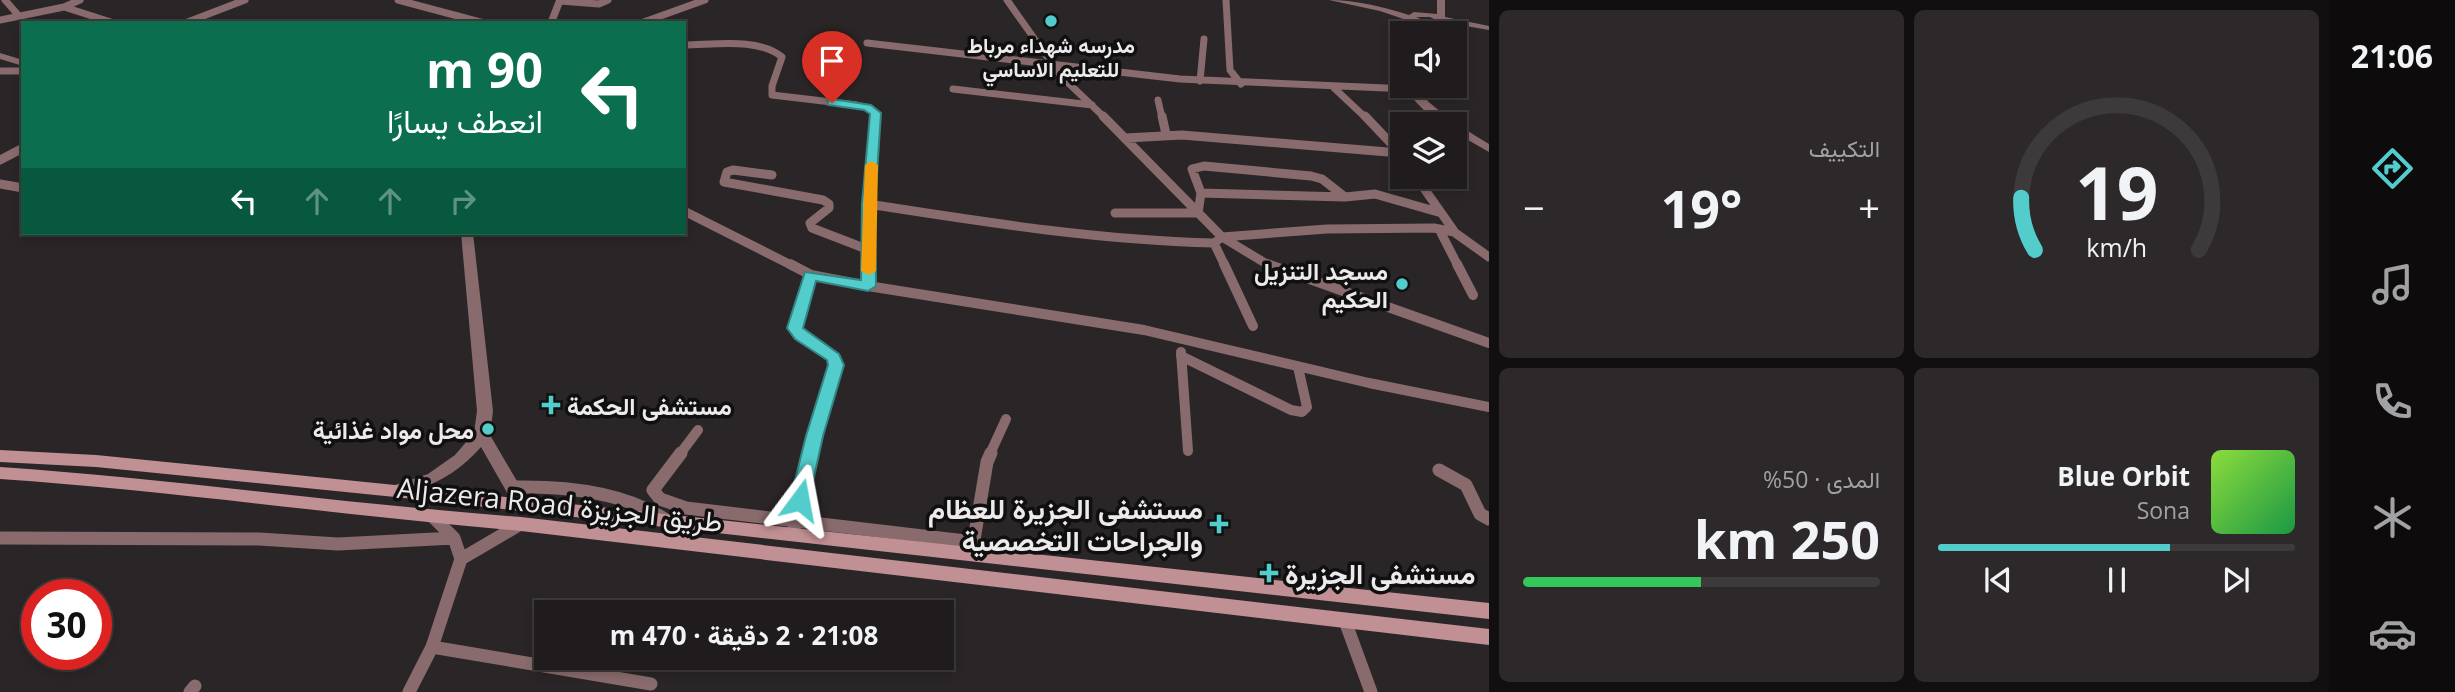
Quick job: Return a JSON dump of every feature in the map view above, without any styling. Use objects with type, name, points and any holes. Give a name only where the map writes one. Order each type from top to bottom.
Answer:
[{"type":"main road","name":"Aljazera Road طريق الجزيزة","points":[[0,456],[96,461],[396,491],[522,514],[1345,621],[1489,637]]},
{"type":"main road","name":"Aljazera Road طريق الجزيزة","points":[[0,473],[208,490],[432,516],[522,514],[668,522],[699,517],[1489,611]]},
{"type":"street","points":[[5,0],[19,16]]},
{"type":"street","points":[[0,20],[64,7],[80,0]]},
{"type":"street","points":[[190,21],[245,0]]},
{"type":"street","points":[[397,0],[476,21]]},
{"type":"street","points":[[552,21],[560,1],[599,4],[608,0]]},
{"type":"street","points":[[647,21],[705,0]]},
{"type":"street","points":[[1007,0],[1053,65],[1198,214],[1218,240],[1253,326]]},
{"type":"street","points":[[1226,0],[1230,71],[1241,84]]},
{"type":"street","points":[[1333,0],[1441,21],[1441,0]]},
{"type":"street","points":[[1416,17],[1433,10],[1441,0]]},
{"type":"street","points":[[64,7],[108,21]]},
{"type":"street","points":[[1416,17],[1418,21]]},
{"type":"street","points":[[1467,25],[1485,27]]},
{"type":"street","points":[[1200,81],[1203,38]]},
{"type":"street","points":[[866,43],[956,51],[1200,81],[1390,87]]},
{"type":"street","points":[[686,45],[755,47],[777,51],[782,57],[772,86],[772,95],[857,105],[873,110],[868,286]]},
{"type":"street","points":[[0,55],[21,62]]},
{"type":"street","points":[[0,71],[21,71]]},
{"type":"street","points":[[1333,87],[1390,141]]},
{"type":"street","points":[[953,89],[1092,105]]},
{"type":"street","points":[[1418,98],[1433,112]]},
{"type":"street","points":[[1158,100],[1166,134]]},
{"type":"street","points":[[1126,138],[1166,134],[1390,153]]},
{"type":"street","points":[[1467,135],[1489,149]]},
{"type":"street","points":[[0,160],[21,149]]},
{"type":"street","points":[[1198,214],[1201,193],[1192,169],[1203,166],[1311,176],[1322,179],[1345,197]]},
{"type":"street","points":[[772,175],[733,170],[727,172],[724,182],[823,200],[829,204],[829,208],[810,223],[812,228],[869,250]]},
{"type":"street","points":[[0,184],[21,188]]},
{"type":"street","points":[[1424,189],[1454,231],[1476,251],[1489,257]]},
{"type":"street","points":[[1201,193],[1345,197],[1385,195],[1438,212]]},
{"type":"street","points":[[869,204],[1045,232],[1135,241],[1218,240],[1321,229],[1454,231]]},
{"type":"street","points":[[686,212],[811,275],[1144,330],[1298,367],[1489,407]]},
{"type":"street","points":[[1115,214],[1198,214]]},
{"type":"street","points":[[1439,229],[1473,295]]},
{"type":"street","points":[[396,491],[446,472],[482,435],[485,411],[467,235]]},
{"type":"street","points":[[1218,240],[1272,267],[1489,343]]},
{"type":"street","points":[[794,528],[815,436],[836,365],[834,358],[801,336],[795,328],[811,275]]},
{"type":"street","points":[[1180,339],[1188,451]]},
{"type":"street","points":[[1181,356],[1291,410],[1302,412],[1307,407],[1298,367]]},
{"type":"street","points":[[973,548],[987,462],[1006,419]]},
{"type":"street","points":[[698,430],[653,490],[660,499],[686,508],[699,517]]},
{"type":"street","points":[[409,692],[432,646],[461,559],[522,514],[514,487],[482,435]]},
{"type":"street","points":[[1439,470],[1466,485],[1480,514],[1489,519]]},
{"type":"street","points":[[514,487],[534,486],[626,499],[651,509],[668,522]]},
{"type":"street","points":[[432,516],[454,538],[461,559]]},
{"type":"street","points":[[0,538],[259,539],[338,544],[454,538]]},
{"type":"street","points":[[1345,621],[1371,692]]},
{"type":"street","points":[[432,646],[651,684]]},
{"type":"slow traffic","points":[[869,271],[871,165]]},
{"type":"place","name":"مدرسه شهداء مرباط للتعليم الاساسي","points":[[1051,21]]},
{"type":"place","name":"مسجد التنزيل الحكيم","points":[[1402,284]]},
{"type":"place","name":"مستشفى الحكمة","points":[[551,405]]},
{"type":"place","name":"محل مواد غذائية","points":[[488,429]]},
{"type":"place","name":"مستشفى الجزيرة للعظام والجراحات التخصصية","points":[[1219,524]]},
{"type":"place","name":"مستشفى الجزيرة","points":[[1269,573]]},
{"type":"route","points":[[800,500],[836,365],[834,358],[801,336],[795,328],[811,275],[868,286],[869,204],[875,113],[867,107],[832,103]]}]
